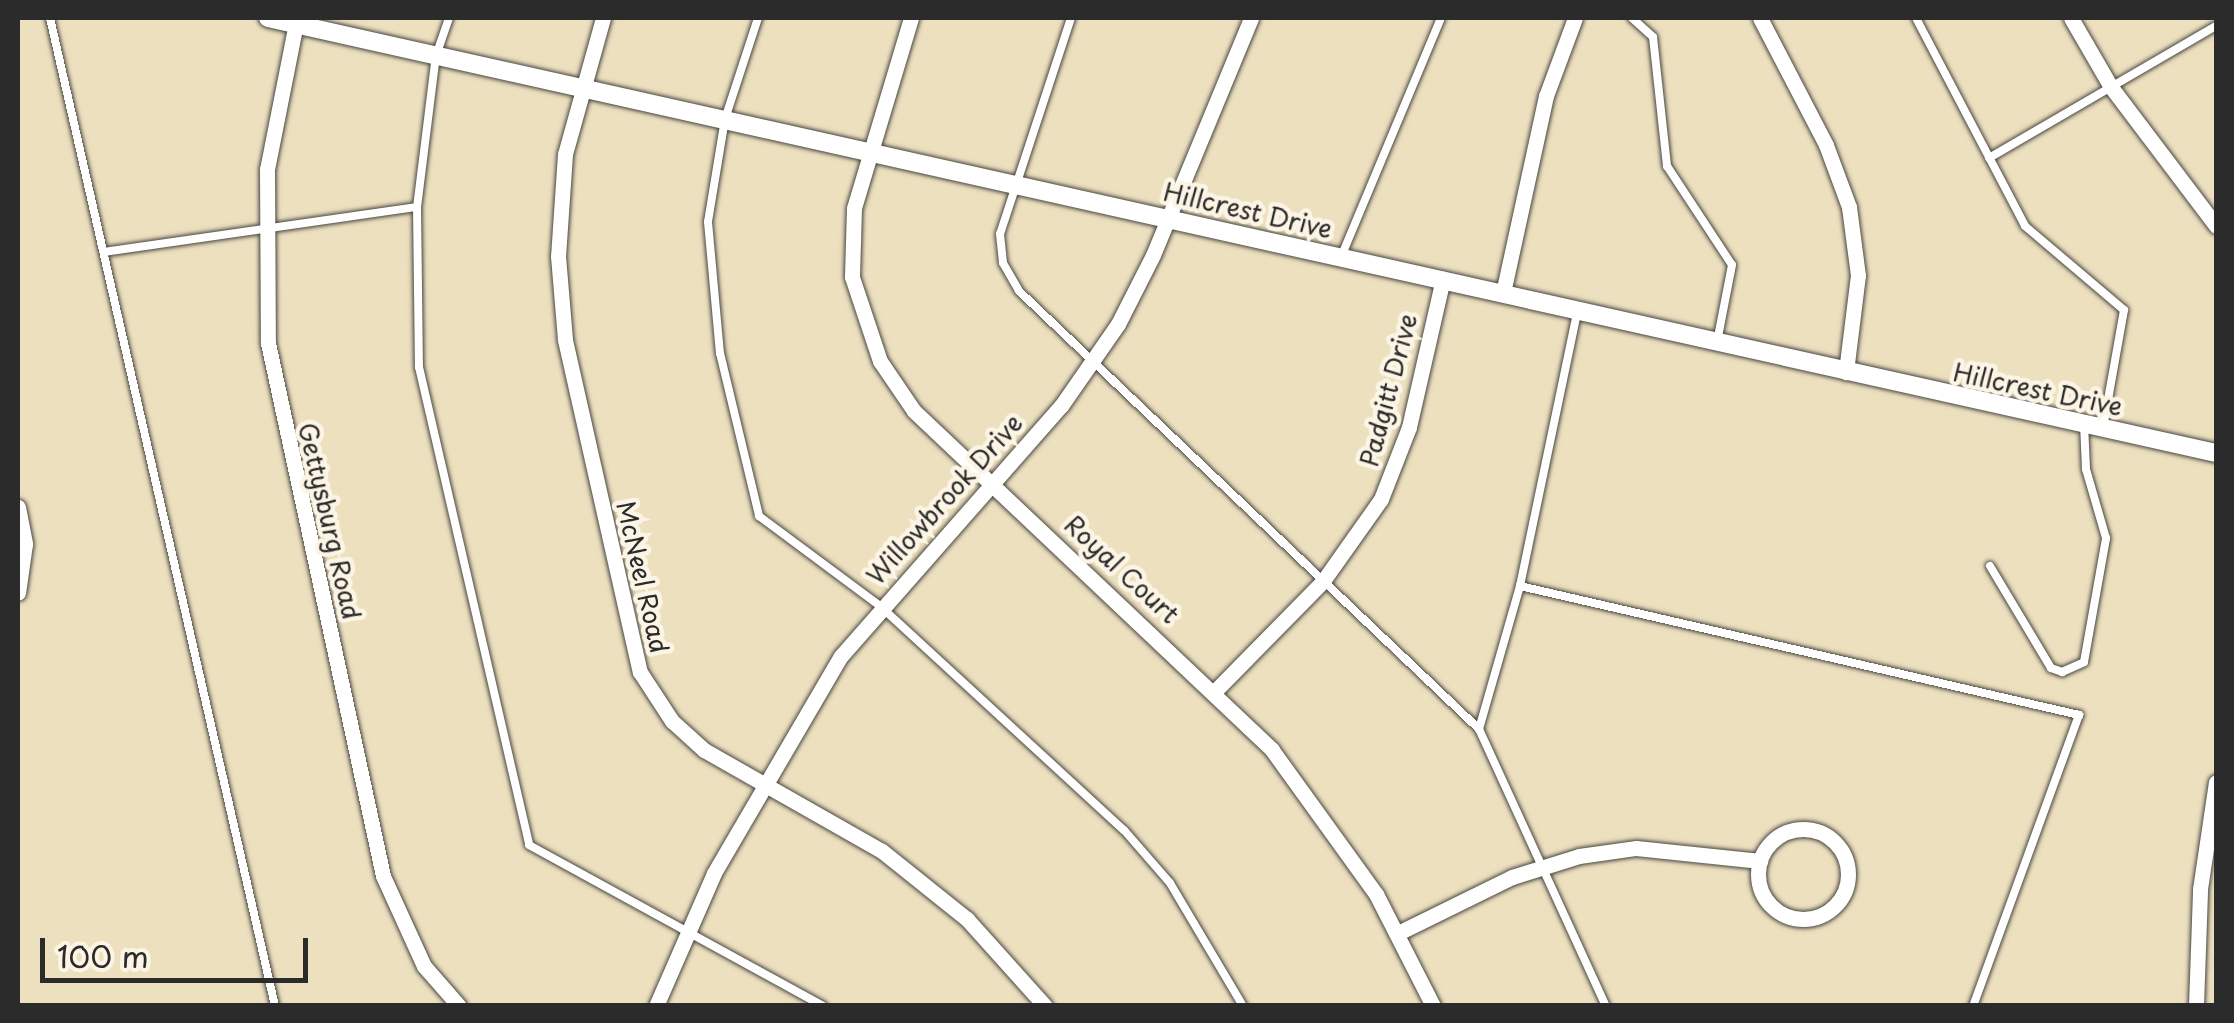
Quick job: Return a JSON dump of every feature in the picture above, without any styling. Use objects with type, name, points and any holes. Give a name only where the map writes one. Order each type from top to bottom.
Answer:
[{"type":"street","name":"Hillcrest Drive","points":[[268,18],[297,20],[436,55],[2216,453]]},
{"type":"street","name":"McNeel Road","points":[[603,18],[580,87],[558,210],[561,312],[628,637],[648,689],[672,721],[704,750],[882,851],[943,898],[1045,1006]]},
{"type":"street","name":"Royal Court","points":[[911,18],[866,151],[850,250],[868,334],[914,411],[1216,691],[1296,778],[1398,934],[1433,1006]]},
{"type":"street","name":"Willowbrook Drive","points":[[656,1006],[686,932],[762,784],[841,656],[880,606],[1092,364],[1168,218],[1251,18]]},
{"type":"street","points":[[1503,293],[1546,96],[1575,18]]},
{"type":"street","points":[[1760,18],[1826,145],[1849,208],[1858,275],[1846,372]]},
{"type":"street","points":[[2071,18],[2111,87],[2216,226]]},
{"type":"street","name":"Gettysburg Road","points":[[297,20],[280,84],[265,228],[268,343],[279,409],[383,876],[424,966],[459,1006]]},
{"type":"street","name":"Padgitt Drive","points":[[1216,691],[1359,538],[1395,469],[1443,279]]},
{"type":"street","points":[[18,507],[25,544],[18,593]]},
{"type":"street","points":[[2196,1006],[2200,889],[2216,782]]},
{"type":"street","points":[[1788,831],[1821,833],[1844,854],[1846,889],[1818,916],[1784,915],[1764,897],[1760,860],[1788,831]]},
{"type":"street","points":[[1398,934],[1543,866],[1636,848],[1760,860]]},
{"type":"lane","points":[[50,18],[275,1006]]},
{"type":"lane","points":[[449,18],[436,55],[418,207],[419,367],[528,845],[686,932],[768,970],[823,1006]]},
{"type":"lane","points":[[758,18],[725,119],[708,222],[720,353],[759,516],[880,606],[1124,830],[1170,884],[1242,1006]]},
{"type":"lane","points":[[1072,18],[1000,234],[1003,262],[1019,291],[1092,364],[1479,729],[1606,1006]]},
{"type":"lane","points":[[1341,257],[1441,18]]},
{"type":"lane","points":[[1632,18],[1652,37],[1667,166],[1732,265],[1717,342]]},
{"type":"lane","points":[[1916,18],[2025,226],[2124,310],[2103,428]]},
{"type":"lane","points":[[1989,158],[2216,26]]},
{"type":"lane","points":[[104,252],[418,207]]},
{"type":"lane","points":[[1479,729],[1520,586],[1578,308]]},
{"type":"lane","points":[[1990,566],[2051,668],[2062,672],[2084,662],[2106,538],[2086,469],[2084,424]]},
{"type":"lane","points":[[1520,586],[2078,715],[1972,1006]]}]
